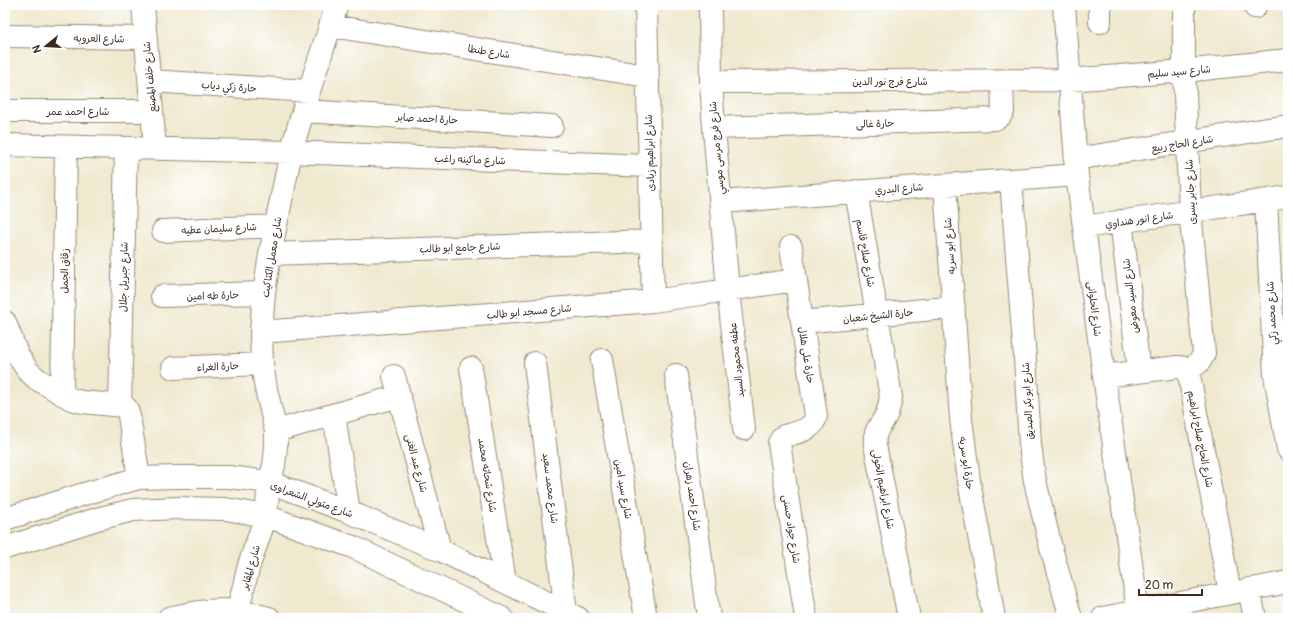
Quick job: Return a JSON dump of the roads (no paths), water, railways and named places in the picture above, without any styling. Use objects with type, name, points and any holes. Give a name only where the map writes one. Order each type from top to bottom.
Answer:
[{"type":"street","name":"شارع خلف المصنع","points":[[143,5],[155,149]]},
{"type":"street","points":[[329,5],[337,5]]},
{"type":"street","name":"شارع معمل الكتاكيت","points":[[266,516],[269,482],[274,466],[276,431],[262,364],[261,332],[264,293],[275,226],[291,152],[337,5]]},
{"type":"street","name":"شارع ابراهيم زبادى","points":[[646,5],[653,301]]},
{"type":"street","name":"شارع فرج مرسى موسي","points":[[710,5],[711,82],[728,290]]},
{"type":"street","name":"شارع الحلوانى","points":[[1064,5],[1076,167],[1138,611]]},
{"type":"street","name":"شارع جابر يسرى","points":[[1184,5],[1184,71],[1190,211],[1204,353],[1202,360],[1188,370]]},
{"type":"street","name":"شارع طنطا","points":[[331,26],[647,76]]},
{"type":"street","name":"شارع العروبه","points":[[5,36],[146,38]]},
{"type":"street","name":"شارع سيد سليم","points":[[1069,80],[1184,71],[1288,60]]},
{"type":"street","name":"شارع فرج نور الدين","points":[[711,82],[1069,80]]},
{"type":"street","name":"حارة زكي دياب","points":[[150,81],[306,101]]},
{"type":"street","name":"حارة غالى","points":[[714,128],[995,119],[1000,116],[1003,111],[1002,81]]},
{"type":"street","name":"حارة احمد صابر","points":[[306,101],[552,126]]},
{"type":"street","name":"شارع احمد عمر","points":[[5,111],[151,111]]},
{"type":"street","name":"شارع الحاج ربيع","points":[[1076,167],[1187,142],[1288,126]]},
{"type":"street","points":[[5,145],[291,152]]},
{"type":"street","name":"زقاق الجمل","points":[[62,394],[66,147]]},
{"type":"street","name":"شارع جبريل جلال","points":[[120,406],[126,148]]},
{"type":"street","name":"شارع ماكينه راغب","points":[[291,152],[649,166]]},
{"type":"street","name":"شارع البدري","points":[[721,202],[1011,180],[1076,167]]},
{"type":"street","name":"شارع ابو بكر الصديق","points":[[1011,180],[1025,358],[1030,445],[1035,481],[1051,548],[1071,618]]},
{"type":"street","name":"شارع ابو سريه","points":[[945,185],[954,307]]},
{"type":"street","name":"شارع صلاح قاسم","points":[[856,191],[877,315]]},
{"type":"street","name":"شارع انور هنداوي","points":[[1084,226],[1288,197]]},
{"type":"street","name":"شارع محمد زكي","points":[[1266,201],[1275,369],[1288,449]]},
{"type":"street","name":"شارع السيد معوض","points":[[1121,221],[1140,371]]},
{"type":"street","name":"شارع سليمان عطيه","points":[[162,231],[275,226]]},
{"type":"street","name":"شارع جامع ابو طالب","points":[[270,254],[651,241]]},
{"type":"street","name":"حارة على هلال","points":[[780,440],[784,436],[810,427],[815,421],[816,416],[791,247]]},
{"type":"street","name":"شارع مسجد ابو طالب","points":[[261,332],[653,301],[796,280]]},
{"type":"street","name":"عطفه محمود السيد","points":[[728,290],[744,429]]},
{"type":"street","name":"حارة طه امين","points":[[162,296],[264,293]]},
{"type":"street","name":"حارة الشيخ شعبان","points":[[802,322],[954,307]]},
{"type":"street","name":"حارة ابو سريه","points":[[954,307],[961,418],[969,481],[994,618]]},
{"type":"street","name":"شارع ابراهيم الخولى","points":[[877,315],[891,397],[887,414],[877,428],[874,437],[909,618]]},
{"type":"street","points":[[5,322],[17,354],[28,371],[37,379],[71,399],[82,402],[124,406],[127,408],[139,478]]},
{"type":"street","name":"شارع سيد امين","points":[[602,360],[646,618]]},
{"type":"street","name":"شارع محمد سعيد","points":[[535,363],[572,615]]},
{"type":"street","name":"حارة الغراء","points":[[173,368],[262,364]]},
{"type":"street","points":[[1104,376],[1177,367],[1188,370]]},
{"type":"street","name":"شارع شحاته محمد","points":[[471,368],[505,582]]},
{"type":"street","name":"شارع الحاج صلاح ابراهيم","points":[[1188,370],[1240,591],[1255,618]]},
{"type":"street","name":"شارع احمد زهران","points":[[676,375],[710,618]]},
{"type":"street","name":"شارع عبد الغنى","points":[[334,415],[396,386],[440,550]]},
{"type":"street","points":[[276,431],[334,415],[349,512]]},
{"type":"street","name":"شارع جواد حسنى","points":[[780,440],[806,618]]},
{"type":"street","name":"شارع متولي الشعراوى","points":[[5,519],[139,478],[229,477],[269,482],[349,512],[440,550],[572,615]]},
{"type":"street","points":[[5,548],[97,519],[132,510],[178,508],[225,509],[266,516],[353,547],[502,618]]},
{"type":"street","name":"شارع المقابر","points":[[237,614],[249,565],[266,516]]},
{"type":"street","points":[[1103,618],[1138,611],[1172,611],[1240,591],[1288,582]]},
{"type":"street","points":[[169,618],[220,610],[237,614],[269,618]]}]
